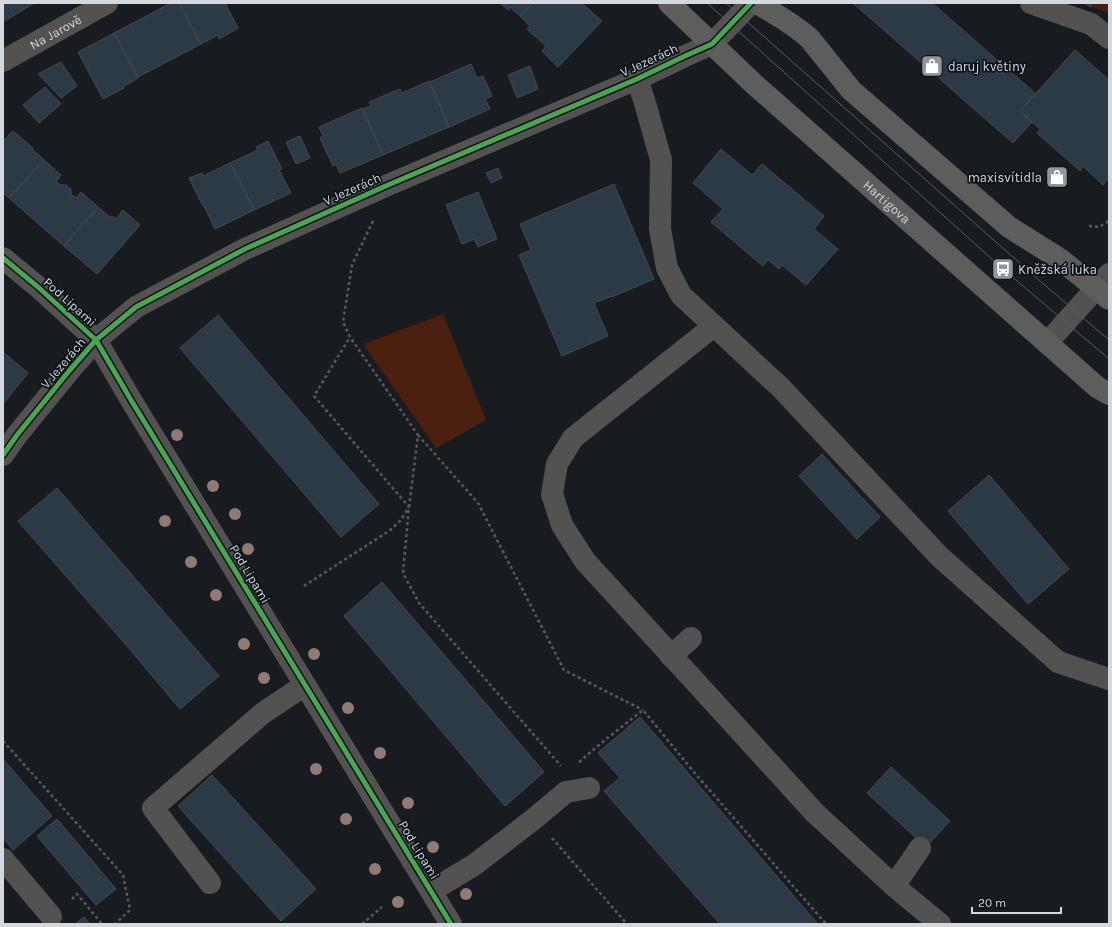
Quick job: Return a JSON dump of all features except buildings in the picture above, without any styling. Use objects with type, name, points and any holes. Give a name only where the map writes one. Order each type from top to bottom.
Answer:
[{"type":"main road","name":"Hartigova","points":[[669,3],[755,85],[1097,387],[1109,394]]},
{"type":"main road","points":[[757,3],[803,32],[851,90],[1010,227],[1105,287]]},
{"type":"street","name":"Na Jarově","points":[[3,61],[107,3]]},
{"type":"street","name":"V Jezerách","points":[[3,455],[17,435],[96,340],[136,307],[245,249],[388,184],[637,79],[712,44],[751,3]]},
{"type":"street","points":[[1030,3],[1091,24],[1109,38]]},
{"type":"street","points":[[637,79],[646,103],[661,160],[660,229],[667,268],[681,295],[781,388],[940,557],[1058,662],[1109,679]]},
{"type":"street","name":"Pod Lipami","points":[[3,258],[38,287],[96,340],[131,400],[451,924]]},
{"type":"street","points":[[1047,343],[1105,287]]},
{"type":"street","points":[[714,326],[573,438],[557,464],[552,494],[562,525],[585,561],[815,813],[894,886],[940,924]]},
{"type":"street","points":[[671,656],[691,638]]},
{"type":"street","points":[[210,883],[153,808],[263,713],[305,685]]},
{"type":"street","points":[[431,891],[474,866],[535,818],[567,782],[589,788]]},
{"type":"street","points":[[894,886],[920,848]]},
{"type":"street","points":[[3,859],[51,916]]},
{"type":"path","points":[[374,220],[352,265],[343,322],[350,337],[418,435],[478,503],[564,670],[643,710],[693,771],[826,924]]},
{"type":"path","points":[[1089,226],[1099,226],[1109,221]]},
{"type":"path","points":[[350,337],[314,396],[409,507]]},
{"type":"path","points":[[418,435],[403,573],[419,603],[567,782],[605,740],[643,710]]},
{"type":"path","points":[[304,586],[389,531],[400,521],[409,507]]},
{"type":"path","points":[[3,741],[123,875],[130,910],[115,924]]},
{"type":"path","points":[[535,818],[627,924]]},
{"type":"path","points":[[362,924],[382,907]]},
{"type":"shaded area","points":[[1095,3],[1109,3],[1109,13],[1092,7]]},
{"type":"shaded area","points":[[443,314],[486,420],[436,448],[363,344]]},
{"type":"tram line","points":[[707,3],[1003,269],[1109,359]]},
{"type":"tram line","points":[[726,3],[1040,281],[1109,340]]},
{"type":"cycle path","points":[[3,455],[17,435],[96,340],[136,307],[245,249],[388,185],[637,79],[712,44],[751,3]]},
{"type":"cycle path","points":[[3,258],[38,287],[96,340],[131,400],[451,924]]},
{"type":"place","name":"daruj květiny","points":[[932,66]]},
{"type":"place","name":"maxisvítidla","points":[[1057,177]]},
{"type":"place","name":"Kněžská luka","points":[[1003,269]]}]
